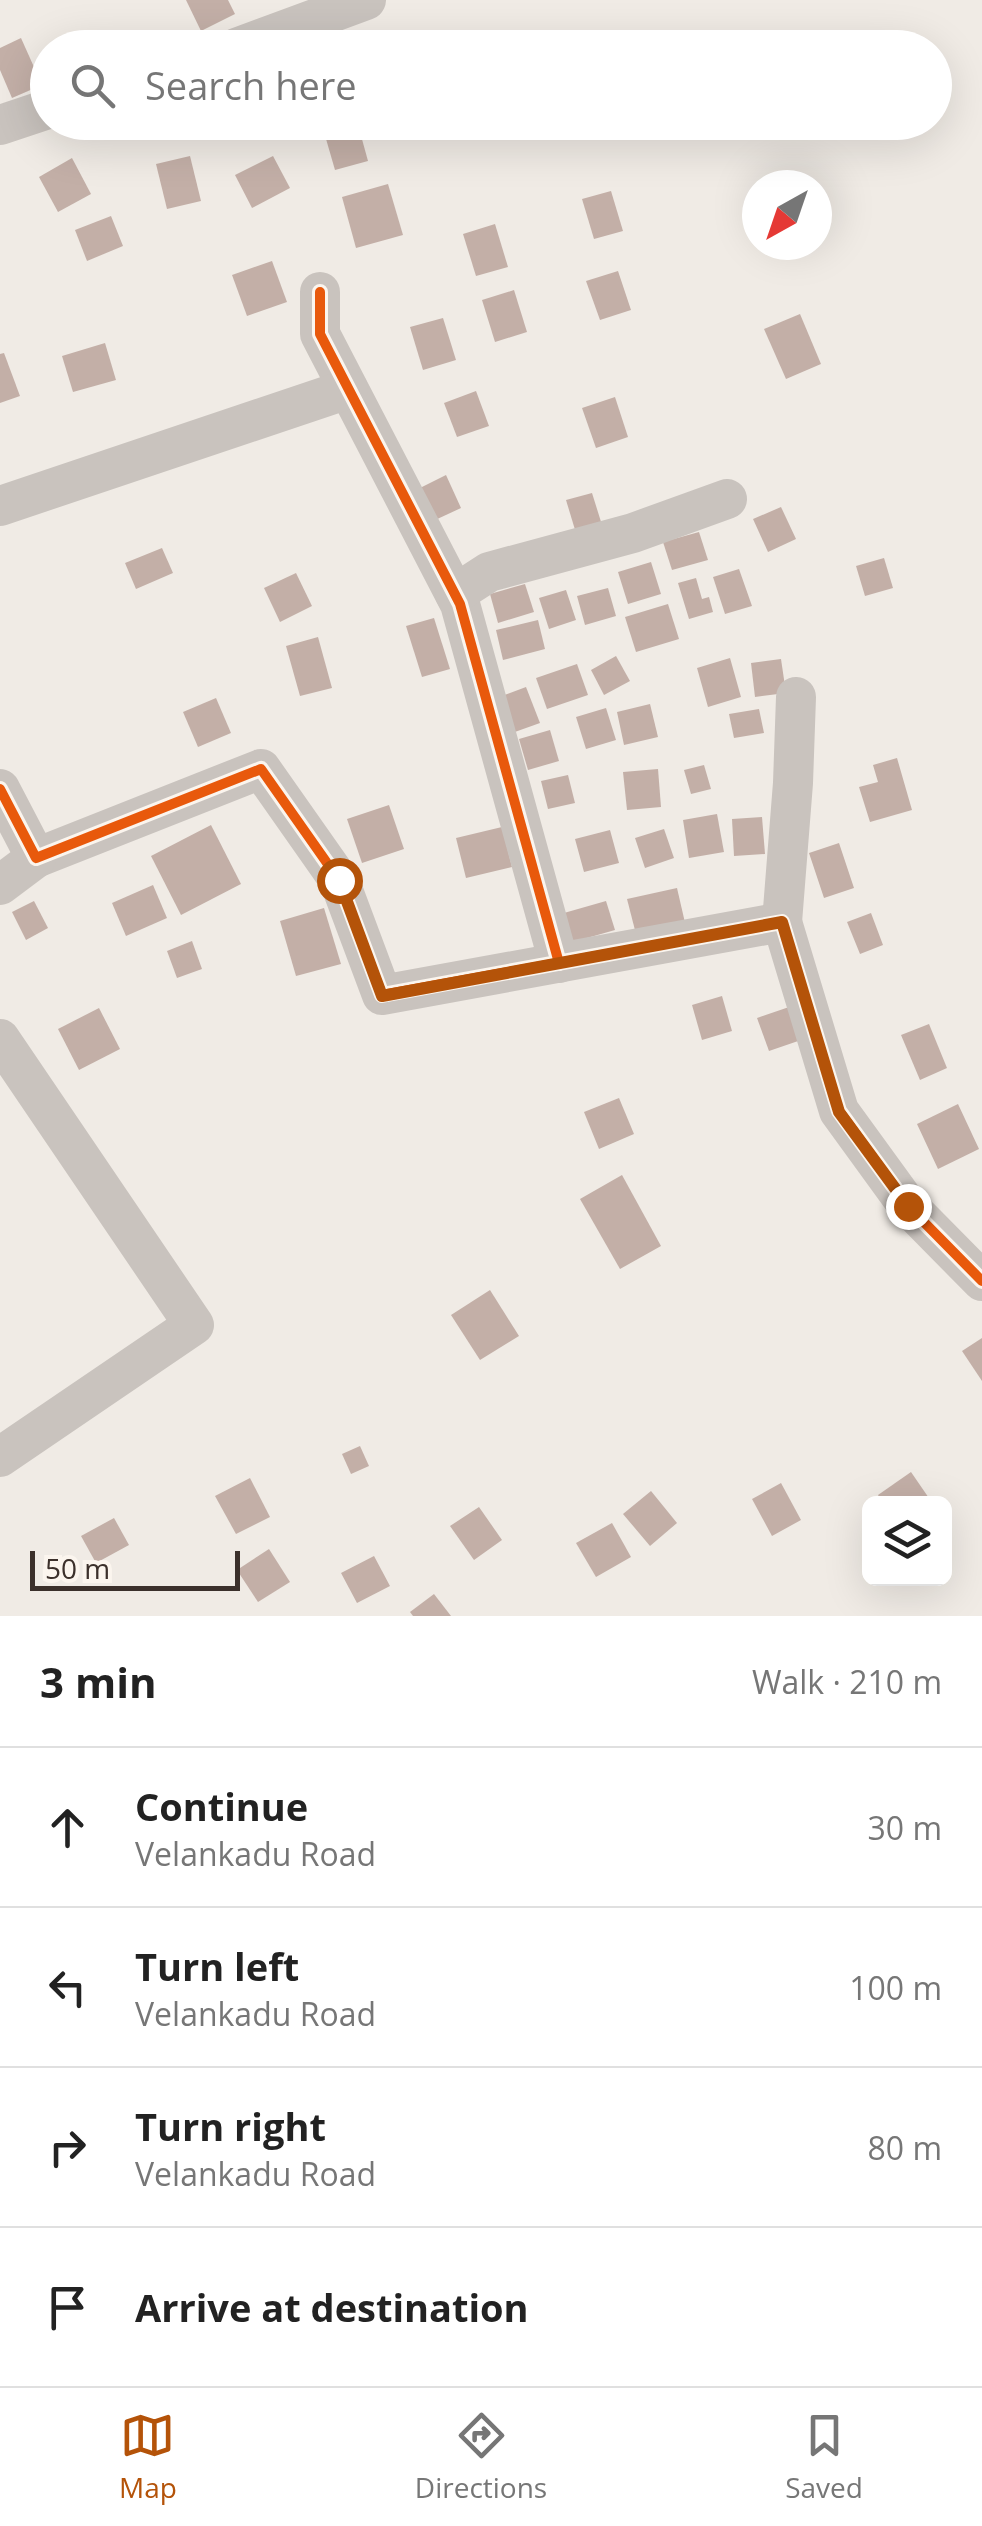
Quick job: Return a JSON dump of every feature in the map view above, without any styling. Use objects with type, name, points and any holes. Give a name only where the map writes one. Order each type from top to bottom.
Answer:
[{"type":"street","points":[[285,30],[366,0]]},
{"type":"street","points":[[0,125],[30,115]]},
{"type":"street","points":[[320,292],[320,334],[455,594],[559,963]]},
{"type":"street","points":[[0,506],[348,388]]},
{"type":"street","points":[[455,594],[489,572],[633,533],[727,499]]},
{"type":"street","points":[[796,697],[782,922],[839,1112],[908,1206],[982,1281]]},
{"type":"street","points":[[0,885],[36,858],[262,769],[339,880],[382,996],[782,922]]},
{"type":"street","points":[[0,788],[36,858]]},
{"type":"street","points":[[0,1039],[194,1325],[0,1458]]},
{"type":"building","points":[[186,0],[228,0],[235,14],[201,30]]},
{"type":"building","points":[[21,38],[30,58],[30,90],[12,98],[0,70],[0,48]]},
{"type":"building","points":[[326,140],[362,140],[368,161],[335,170]]},
{"type":"building","points":[[190,156],[201,201],[167,209],[156,164]]},
{"type":"building","points":[[273,156],[290,188],[252,208],[235,175]]},
{"type":"building","points":[[72,158],[91,194],[58,212],[39,177]]},
{"type":"building","points":[[388,184],[403,235],[356,248],[342,197]]},
{"type":"building","points":[[611,191],[623,231],[594,239],[582,199]]},
{"type":"building","points":[[111,216],[123,246],[87,261],[75,230]]},
{"type":"building","points":[[495,224],[508,267],[476,276],[463,234]]},
{"type":"building","points":[[272,261],[287,302],[247,316],[232,275]]},
{"type":"building","points":[[618,271],[631,310],[600,320],[586,281]]},
{"type":"building","points":[[514,290],[527,332],[495,342],[482,300]]},
{"type":"building","points":[[800,314],[821,364],[786,379],[764,329]]},
{"type":"building","points":[[443,318],[456,360],[423,370],[410,327]]},
{"type":"building","points":[[105,343],[116,380],[73,392],[62,356]]},
{"type":"building","points":[[4,353],[20,396],[0,403],[0,354]]},
{"type":"building","points":[[476,391],[489,426],[457,437],[444,403]]},
{"type":"building","points":[[615,397],[628,437],[596,448],[582,408]]},
{"type":"building","points":[[446,475],[461,508],[433,521],[418,489]]},
{"type":"building","points":[[592,493],[602,525],[576,533],[566,500]]},
{"type":"building","points":[[781,507],[796,539],[768,552],[753,519]]},
{"type":"building","points":[[699,532],[708,560],[672,570],[663,542]]},
{"type":"building","points":[[162,548],[173,573],[136,589],[125,563]]},
{"type":"building","points":[[884,558],[893,588],[865,596],[856,566]]},
{"type":"building","points":[[651,562],[661,594],[628,604],[618,572]]},
{"type":"building","points":[[739,569],[752,606],[725,614],[713,577]]},
{"type":"building","points":[[296,573],[312,606],[280,622],[264,588]]},
{"type":"building","points":[[696,578],[702,599],[709,597],[713,612],[689,619],[678,583]]},
{"type":"building","points":[[525,584],[534,612],[498,623],[490,594]]},
{"type":"building","points":[[608,588],[616,616],[585,625],[577,596]]},
{"type":"building","points":[[566,590],[576,620],[549,629],[539,598]]},
{"type":"building","points":[[668,604],[679,639],[636,652],[625,617]]},
{"type":"building","points":[[434,618],[450,669],[422,677],[406,626]]},
{"type":"building","points":[[538,620],[545,649],[503,660],[496,630]]},
{"type":"building","points":[[318,637],[332,688],[300,696],[286,646]]},
{"type":"building","points":[[616,656],[630,681],[604,695],[591,670]]},
{"type":"building","points":[[730,658],[741,697],[708,707],[697,668]]},
{"type":"building","points":[[781,659],[786,693],[755,697],[751,663]]},
{"type":"building","points":[[577,664],[588,695],[547,709],[536,678]]},
{"type":"building","points":[[526,687],[540,723],[512,733],[499,697]]},
{"type":"building","points":[[216,698],[231,733],[198,747],[183,712]]},
{"type":"building","points":[[650,704],[658,737],[624,745],[617,712]]},
{"type":"building","points":[[606,708],[616,740],[586,749],[576,717]]},
{"type":"building","points":[[759,709],[764,733],[734,738],[729,714]]},
{"type":"building","points":[[550,730],[559,761],[528,770],[519,739]]},
{"type":"building","points":[[897,758],[912,810],[870,822],[859,787],[878,782],[873,765]]},
{"type":"building","points":[[704,765],[711,789],[691,794],[684,770]]},
{"type":"building","points":[[658,769],[661,807],[627,810],[623,772]]},
{"type":"building","points":[[568,775],[575,803],[548,809],[541,781]]},
{"type":"building","points":[[389,805],[404,849],[362,863],[347,819]]},
{"type":"building","points":[[717,814],[724,852],[689,858],[683,820]]},
{"type":"building","points":[[762,817],[765,854],[734,856],[732,819]]},
{"type":"building","points":[[211,825],[241,884],[181,915],[151,856]]},
{"type":"building","points":[[502,827],[512,867],[466,878],[456,838]]},
{"type":"building","points":[[664,829],[674,858],[645,868],[635,838]]},
{"type":"building","points":[[610,830],[619,863],[584,872],[575,839]]},
{"type":"building","points":[[839,843],[854,888],[824,898],[809,853]]},
{"type":"building","points":[[153,885],[167,918],[126,936],[112,903]]},
{"type":"building","points":[[677,888],[686,927],[637,938],[627,899]]},
{"type":"building","points":[[34,901],[48,928],[26,940],[12,912]]},
{"type":"building","points":[[606,901],[615,930],[566,944],[557,915]]},
{"type":"building","points":[[324,908],[341,964],[296,976],[280,921]]},
{"type":"building","points":[[871,913],[883,945],[860,954],[847,922]]},
{"type":"building","points":[[192,941],[202,969],[177,978],[167,951]]},
{"type":"building","points":[[722,996],[732,1031],[702,1040],[692,1005]]},
{"type":"building","points":[[792,1006],[804,1039],[769,1051],[757,1018]]},
{"type":"building","points":[[99,1008],[120,1049],[79,1070],[58,1029]]},
{"type":"building","points":[[929,1024],[947,1068],[920,1080],[901,1035]]},
{"type":"building","points":[[619,1098],[634,1134],[599,1149],[584,1112]]},
{"type":"building","points":[[958,1104],[979,1149],[938,1169],[917,1124]]},
{"type":"building","points":[[622,1175],[661,1246],[620,1269],[580,1199]]},
{"type":"building","points":[[490,1290],[519,1336],[480,1360],[451,1315]]},
{"type":"building","points":[[982,1338],[982,1381],[962,1351]]},
{"type":"building","points":[[360,1446],[369,1466],[351,1474],[342,1454]]},
{"type":"building","points":[[911,1472],[928,1496],[879,1496]]},
{"type":"building","points":[[250,1478],[270,1517],[236,1534],[215,1496]]},
{"type":"building","points":[[781,1483],[801,1520],[772,1536],[752,1499]]},
{"type":"building","points":[[651,1491],[677,1523],[650,1546],[623,1514]]},
{"type":"building","points":[[479,1507],[502,1540],[474,1560],[450,1526]]},
{"type":"building","points":[[114,1518],[129,1545],[96,1563],[81,1536]]},
{"type":"building","points":[[612,1523],[631,1557],[596,1577],[576,1543]]},
{"type":"building","points":[[269,1549],[290,1582],[258,1602],[237,1570]]},
{"type":"building","points":[[374,1556],[390,1586],[357,1603],[341,1573]]},
{"type":"building","points":[[434,1594],[451,1616],[413,1616],[410,1612]]},
{"type":"cycle path","points":[[320,292],[320,334],[460,604],[559,963]]},
{"type":"cycle path","points":[[0,789],[36,858],[261,769],[339,880],[382,995],[782,922],[839,1111],[908,1206],[982,1281]]},
{"type":"route","points":[[339,880],[382,996],[782,922],[839,1112],[908,1206]]}]
